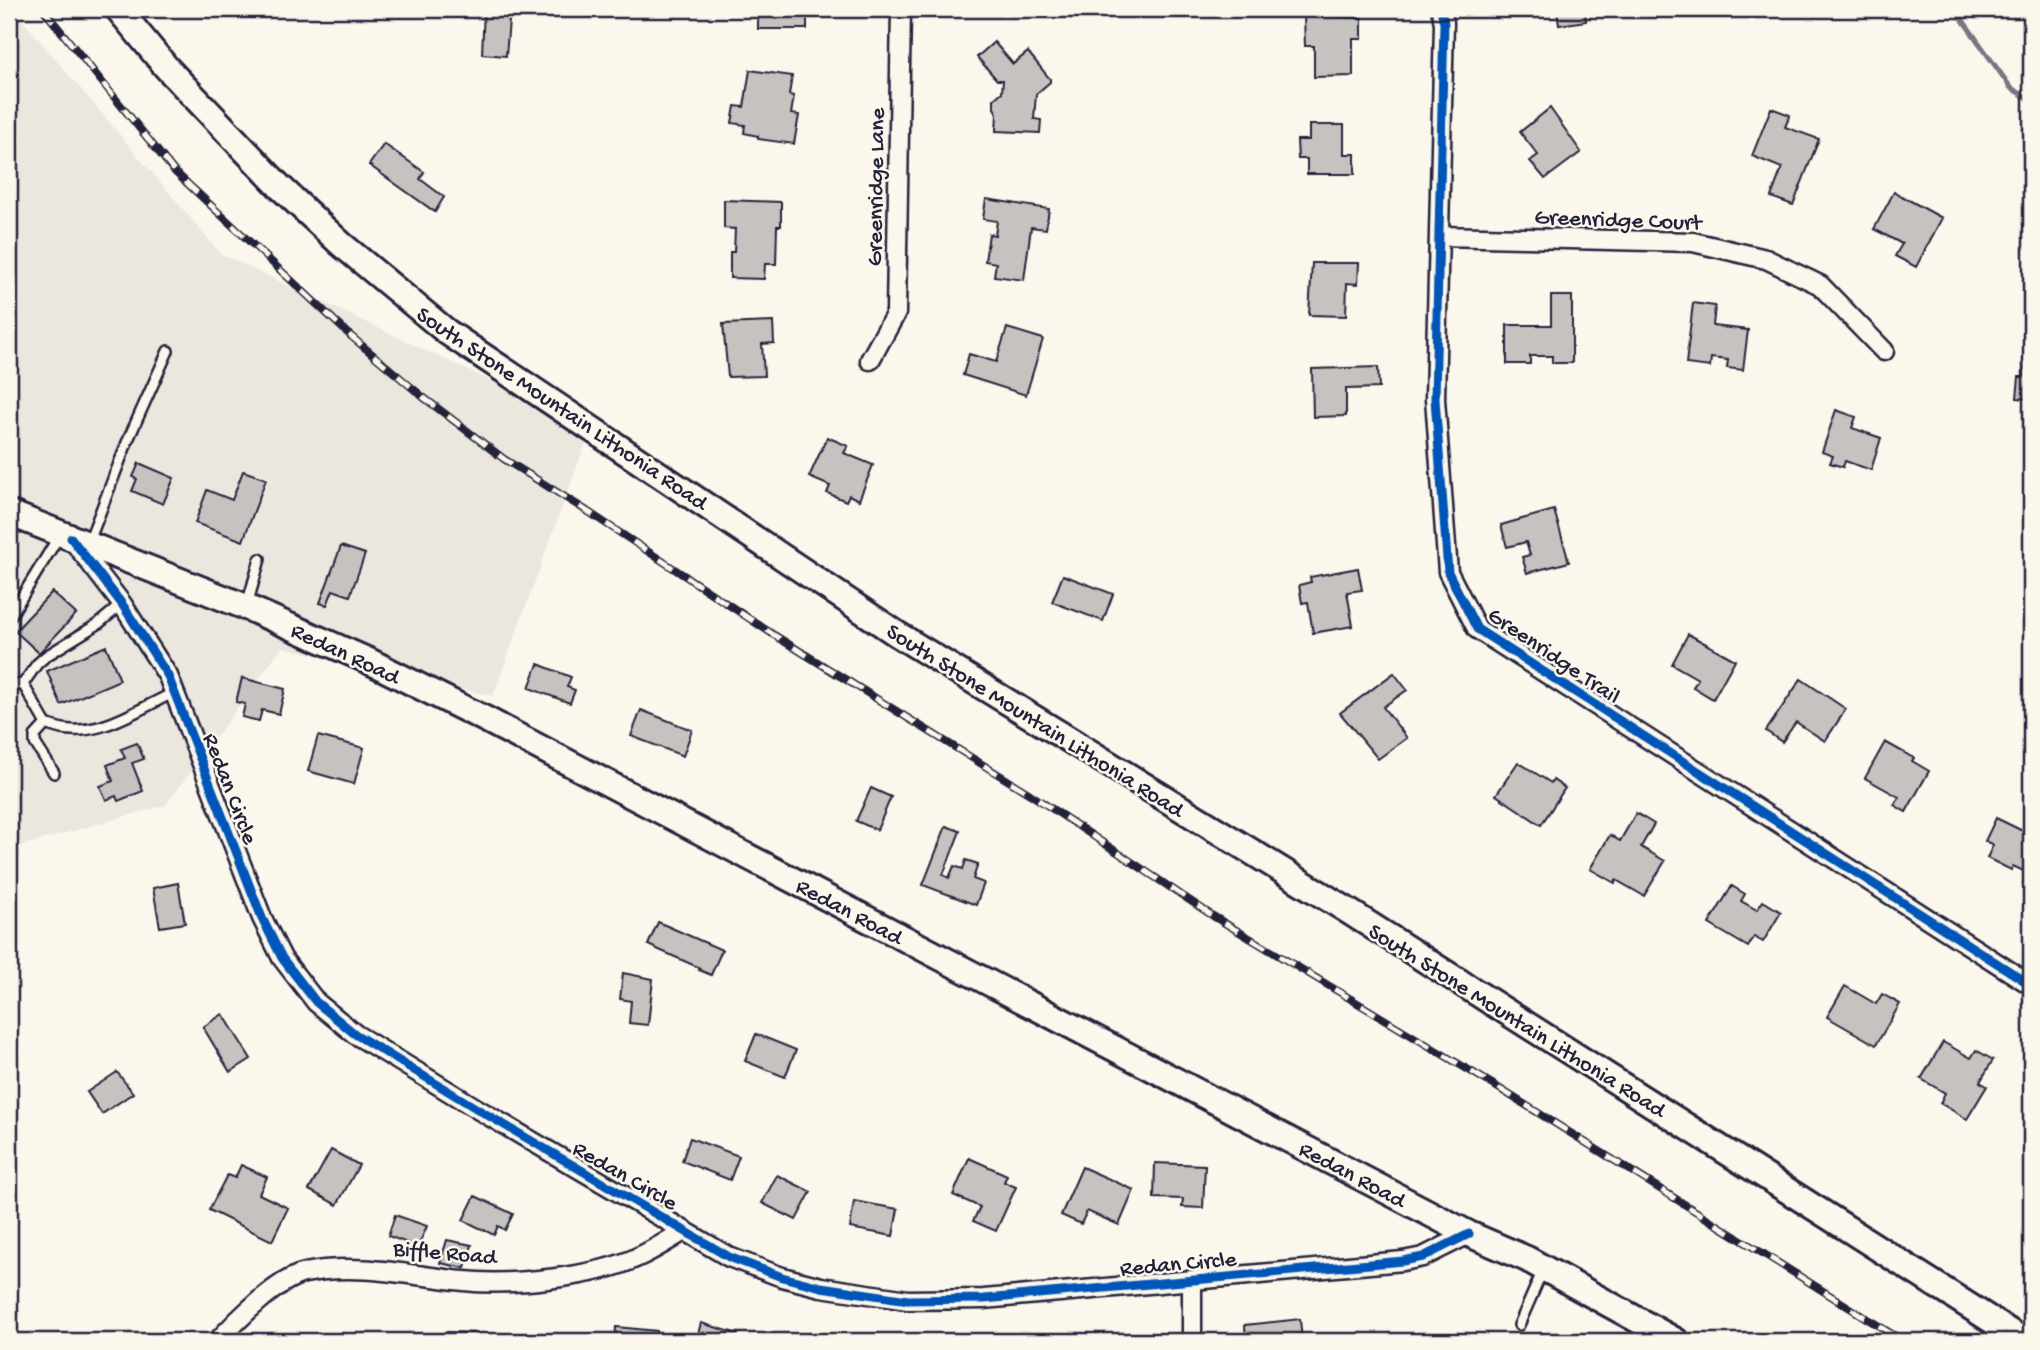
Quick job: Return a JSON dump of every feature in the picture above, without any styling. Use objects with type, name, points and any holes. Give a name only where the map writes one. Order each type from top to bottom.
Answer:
[{"type":"main road","name":"South Stone Mountain Lithonia Road","points":[[118,9],[175,77],[280,187],[341,244],[447,332],[897,634],[1345,909],[2024,1341]]},
{"type":"main road","name":"Redan Road","points":[[9,513],[247,607],[369,661],[487,720],[1469,1234],[1544,1268],[1676,1341]]},
{"type":"street","name":"Greenridge Lane","points":[[870,360],[897,313],[901,9]]},
{"type":"street","name":"Greenridge Trail","points":[[1441,9],[1444,23],[1435,399],[1448,572],[1477,629],[2031,985]]},
{"type":"street","name":"Greenridge Court","points":[[1440,236],[1693,242],[1766,260],[1820,285],[1884,351]]},
{"type":"street","name":"Redan Circle","points":[[73,539],[122,604],[168,676],[262,918],[282,958],[316,1002],[355,1034],[729,1256],[782,1277],[821,1287],[908,1300],[984,1298],[1403,1261],[1423,1256],[1469,1234]]},
{"type":"street","name":"Biffle Road","points":[[218,1341],[257,1303],[303,1273],[364,1269],[469,1282],[531,1280],[586,1274],[636,1258],[684,1231]]},
{"type":"street","points":[[1192,1280],[1192,1341]]},
{"type":"lane","points":[[9,618],[73,539],[128,440],[168,351]]},
{"type":"lane","points":[[247,607],[260,559]]},
{"type":"lane","points":[[9,686],[23,684],[46,656],[98,624],[122,604]]},
{"type":"lane","points":[[23,684],[46,724],[59,729],[82,731],[110,725],[175,692]]},
{"type":"lane","points":[[46,724],[36,736],[35,743],[54,773]]},
{"type":"lane","points":[[1519,1325],[1544,1268]]},
{"type":"shaded area","points":[[9,9],[13,9],[221,254],[591,428],[493,696],[282,647],[166,805],[9,849]]},
{"type":"building","points":[[484,9],[510,9],[506,56],[482,54]]},
{"type":"building","points":[[758,9],[801,9],[801,13],[807,13],[807,29],[758,29]]},
{"type":"building","points":[[1549,9],[1585,9],[1586,21],[1559,25],[1557,10]]},
{"type":"building","points":[[1304,15],[1362,18],[1362,39],[1353,39],[1353,76],[1314,77],[1314,46],[1305,46]]},
{"type":"building","points":[[994,42],[1013,64],[1028,52],[1050,79],[1036,94],[1034,119],[1041,120],[1040,133],[996,131],[997,113],[994,99],[1002,92],[1003,80],[997,80],[977,57]]},
{"type":"building","points":[[750,70],[792,76],[789,95],[794,96],[791,114],[799,115],[794,144],[758,139],[758,136],[744,133],[745,125],[732,123],[735,106],[744,107]]},
{"type":"building","points":[[1550,108],[1581,152],[1545,179],[1530,161],[1538,155],[1520,132]]},
{"type":"building","points":[[1771,108],[1790,115],[1785,127],[1819,139],[1793,205],[1771,197],[1782,168],[1752,156]]},
{"type":"building","points":[[1309,125],[1344,125],[1344,154],[1355,154],[1355,174],[1307,174],[1307,159],[1298,159],[1297,140],[1309,140]]},
{"type":"building","points":[[384,144],[424,172],[420,179],[444,197],[435,212],[369,165]]},
{"type":"building","points":[[1894,192],[1942,218],[1916,267],[1895,256],[1902,244],[1874,229]]},
{"type":"building","points":[[986,199],[1049,209],[1046,229],[1031,227],[1024,280],[994,276],[996,263],[985,261],[989,234],[995,235],[997,221],[983,219]]},
{"type":"building","points":[[724,200],[781,202],[776,264],[765,264],[764,279],[730,278],[730,252],[734,252],[735,229],[724,228]]},
{"type":"building","points":[[1312,263],[1359,263],[1358,284],[1347,283],[1346,316],[1309,315]]},
{"type":"building","points":[[1551,296],[1572,296],[1572,363],[1552,363],[1552,356],[1530,356],[1530,364],[1507,364],[1507,325],[1551,325]]},
{"type":"building","points":[[1693,303],[1715,306],[1713,326],[1748,330],[1743,370],[1727,368],[1728,360],[1711,358],[1710,367],[1686,364]]},
{"type":"building","points":[[773,322],[774,343],[762,344],[764,376],[728,377],[723,324]]},
{"type":"building","points":[[1007,328],[1043,339],[1026,395],[963,375],[969,354],[996,362]]},
{"type":"building","points":[[2027,340],[2031,340],[2031,399],[2017,398],[2019,377],[2024,377]]},
{"type":"building","points":[[1378,367],[1379,388],[1346,389],[1346,416],[1313,417],[1312,369]]},
{"type":"building","points":[[1836,410],[1856,417],[1852,428],[1881,438],[1871,470],[1845,461],[1843,467],[1830,463],[1833,456],[1822,452]]},
{"type":"building","points":[[827,437],[848,446],[844,453],[873,465],[859,500],[849,495],[846,501],[827,493],[830,486],[809,477]]},
{"type":"building","points":[[139,463],[174,478],[163,504],[132,491],[137,479],[133,477]]},
{"type":"building","points":[[243,471],[266,479],[243,541],[195,523],[207,490],[232,500]]},
{"type":"building","points":[[1554,510],[1569,562],[1527,573],[1522,557],[1530,555],[1526,542],[1507,547],[1501,525]]},
{"type":"building","points":[[341,546],[365,554],[350,596],[333,590],[327,605],[320,603]]},
{"type":"building","points":[[1358,568],[1362,590],[1347,592],[1353,626],[1313,633],[1308,602],[1302,603],[1299,585],[1311,582],[1310,577]]},
{"type":"building","points":[[1063,575],[1113,594],[1103,621],[1052,602]]},
{"type":"building","points":[[52,592],[76,614],[39,653],[15,631]]},
{"type":"building","points":[[1688,634],[1735,660],[1713,699],[1693,687],[1698,679],[1672,664]]},
{"type":"building","points":[[106,646],[120,680],[61,705],[47,671]]},
{"type":"building","points":[[538,664],[571,677],[567,687],[575,690],[570,703],[529,688]]},
{"type":"building","points":[[1394,673],[1407,690],[1383,707],[1407,738],[1378,759],[1340,713]]},
{"type":"building","points":[[242,678],[285,689],[279,714],[262,710],[259,721],[242,717],[245,704],[236,702]]},
{"type":"building","points":[[1801,679],[1846,709],[1825,741],[1796,722],[1782,742],[1766,731]]},
{"type":"building","points":[[641,710],[692,730],[683,756],[631,736]]},
{"type":"building","points":[[318,736],[364,748],[354,784],[308,771]]},
{"type":"building","points":[[1885,742],[1914,758],[1912,761],[1929,771],[1906,812],[1894,805],[1899,797],[1865,778]]},
{"type":"building","points":[[137,743],[144,759],[132,763],[143,791],[118,801],[116,796],[106,800],[100,786],[113,781],[107,765],[125,758],[121,749]]},
{"type":"building","points":[[1518,762],[1551,783],[1553,780],[1565,788],[1541,825],[1496,795]]},
{"type":"building","points":[[871,788],[891,797],[877,830],[856,821]]},
{"type":"building","points":[[1636,813],[1654,824],[1641,847],[1665,861],[1644,896],[1590,869],[1610,835],[1620,841]]},
{"type":"building","points":[[1996,818],[2031,835],[2031,887],[2023,883],[2028,873],[2013,866],[2011,870],[1987,858],[1993,845],[1985,841]]},
{"type":"building","points":[[946,826],[960,831],[943,875],[949,878],[954,866],[963,869],[966,860],[978,864],[973,879],[984,883],[976,905],[923,885]]},
{"type":"building","points":[[178,883],[185,923],[160,927],[153,888]]},
{"type":"building","points":[[1732,886],[1745,894],[1741,901],[1757,910],[1763,901],[1781,912],[1763,942],[1754,937],[1748,947],[1709,924]]},
{"type":"building","points":[[658,922],[722,950],[711,975],[648,945]]},
{"type":"building","points":[[623,973],[653,979],[648,1025],[629,1023],[631,1001],[620,999]]},
{"type":"building","points":[[1845,986],[1876,1004],[1882,994],[1900,1004],[1876,1045],[1827,1017]]},
{"type":"building","points":[[223,1014],[251,1059],[230,1072],[203,1027]]},
{"type":"building","points":[[756,1034],[796,1050],[785,1077],[745,1061]]},
{"type":"building","points":[[1943,1042],[1971,1058],[1976,1050],[1993,1060],[1980,1082],[1987,1086],[1967,1119],[1940,1103],[1945,1093],[1921,1079]]},
{"type":"building","points":[[117,1072],[133,1093],[102,1114],[87,1092]]},
{"type":"building","points":[[690,1138],[739,1156],[730,1180],[682,1161]]},
{"type":"building","points":[[331,1150],[359,1165],[337,1205],[309,1190]]},
{"type":"building","points":[[969,1158],[1007,1175],[1004,1182],[1016,1187],[996,1231],[973,1221],[980,1207],[953,1195]]},
{"type":"building","points":[[1155,1163],[1205,1165],[1203,1208],[1182,1207],[1183,1199],[1154,1198]]},
{"type":"building","points":[[241,1165],[267,1177],[259,1194],[288,1208],[272,1241],[209,1210],[227,1175],[235,1178]]},
{"type":"building","points":[[1082,1167],[1134,1190],[1119,1225],[1087,1211],[1081,1224],[1061,1215]]},
{"type":"building","points":[[777,1175],[811,1192],[796,1220],[762,1203]]},
{"type":"building","points":[[475,1196],[513,1214],[505,1230],[498,1226],[494,1235],[463,1220]]},
{"type":"building","points":[[854,1201],[898,1209],[893,1236],[850,1228]]},
{"type":"building","points":[[395,1215],[427,1226],[418,1247],[388,1236]]},
{"type":"building","points":[[447,1240],[472,1245],[465,1268],[440,1263]]},
{"type":"building","points":[[1300,1319],[1302,1341],[1246,1341],[1245,1325]]},
{"type":"building","points":[[701,1323],[738,1334],[736,1341],[696,1341]]},
{"type":"building","points":[[616,1327],[657,1331],[656,1341],[615,1341]]},
{"type":"building","points":[[447,1332],[476,1333],[476,1341],[447,1341]]},
{"type":"waterway","points":[[1955,9],[2011,88],[2031,100]]},
{"type":"railway","points":[[43,9],[174,171],[352,337],[423,397],[504,459],[774,635],[1030,794],[1213,916],[1492,1084],[1903,1341]]},
{"type":"cycle path","points":[[1441,9],[1444,23],[1435,399],[1448,572],[1477,629],[2031,985]]},
{"type":"cycle path","points":[[71,538],[122,604],[168,676],[262,918],[282,958],[316,1002],[355,1034],[729,1257],[782,1277],[821,1287],[908,1300],[984,1299],[1403,1261],[1423,1257],[1469,1234]]}]
